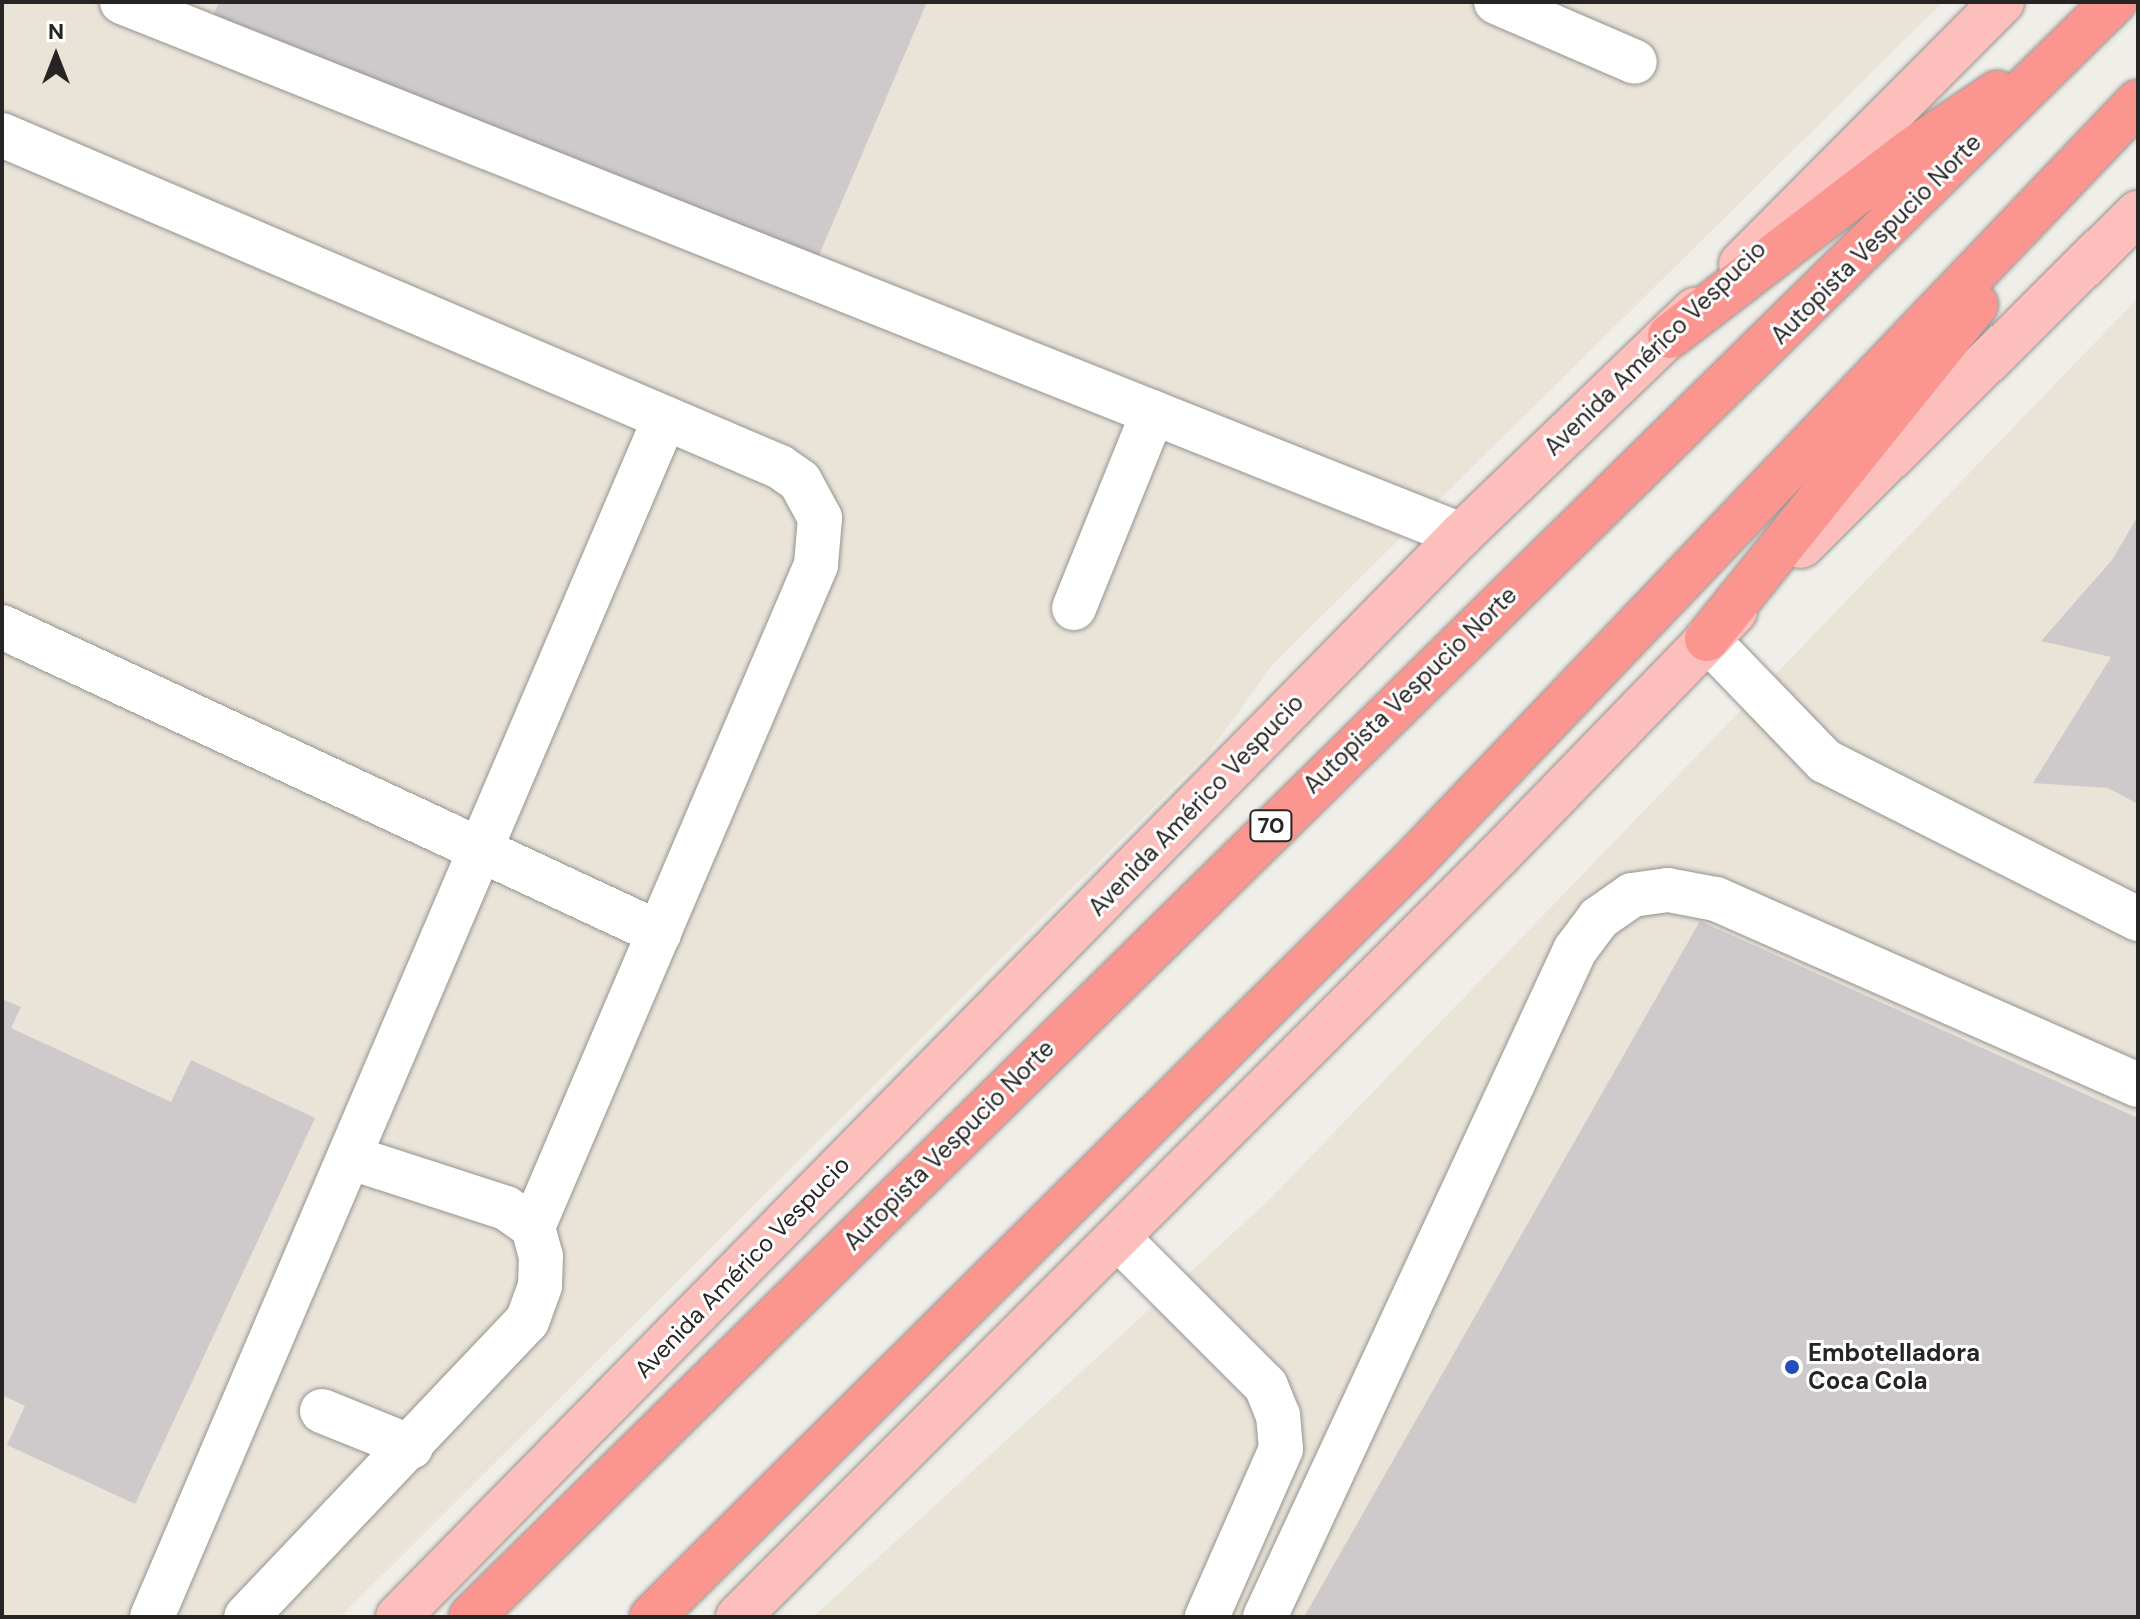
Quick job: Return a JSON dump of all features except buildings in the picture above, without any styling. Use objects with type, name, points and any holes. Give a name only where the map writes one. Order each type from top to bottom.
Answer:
[{"type":"highway","name":"Autopista Vespucio Norte","points":[[471,1617],[2114,2]]},
{"type":"highway","points":[[1670,336],[1911,151],[2076,40]]},
{"type":"highway","points":[[1707,639],[2138,103]]},
{"type":"highway","points":[[652,1617],[1428,847],[2138,103]]},
{"type":"main road","name":"Avenida Américo Vespucio","points":[[398,1617],[1461,535],[1670,336],[2002,2]]},
{"type":"main road","points":[[738,1617],[1118,1238],[1707,639],[2138,213]]},
{"type":"lane","points":[[122,2],[1461,535]]},
{"type":"lane","points":[[1496,2],[1635,62]]},
{"type":"lane","points":[[2,135],[665,418],[800,481],[820,518],[821,539],[816,565],[533,1227],[541,1256],[540,1286],[527,1321],[411,1447],[246,1617]]},
{"type":"lane","points":[[1074,608],[1153,412]]},
{"type":"lane","points":[[152,1617],[665,418]]},
{"type":"lane","points":[[2,627],[659,933]]},
{"type":"lane","points":[[1707,639],[1825,761],[2138,919]]},
{"type":"lane","points":[[1265,1617],[1575,950],[1599,918],[1632,895],[1668,890],[1716,899],[2138,1085]]},
{"type":"lane","points":[[349,1157],[506,1208],[533,1227]]},
{"type":"lane","points":[[1118,1238],[1266,1386],[1278,1415],[1281,1449],[1207,1617]]},
{"type":"lane","points":[[322,1411],[411,1447]]},
{"type":"shaded area","points":[[2,2],[1943,2],[1273,664],[1210,751],[340,1617],[2,1617]]},
{"type":"shaded area","points":[[2138,298],[2138,1617],[813,1617],[1267,1202]]},
{"type":"place","name":"Embotelladora Coca Cola","points":[[1792,1367]]}]
